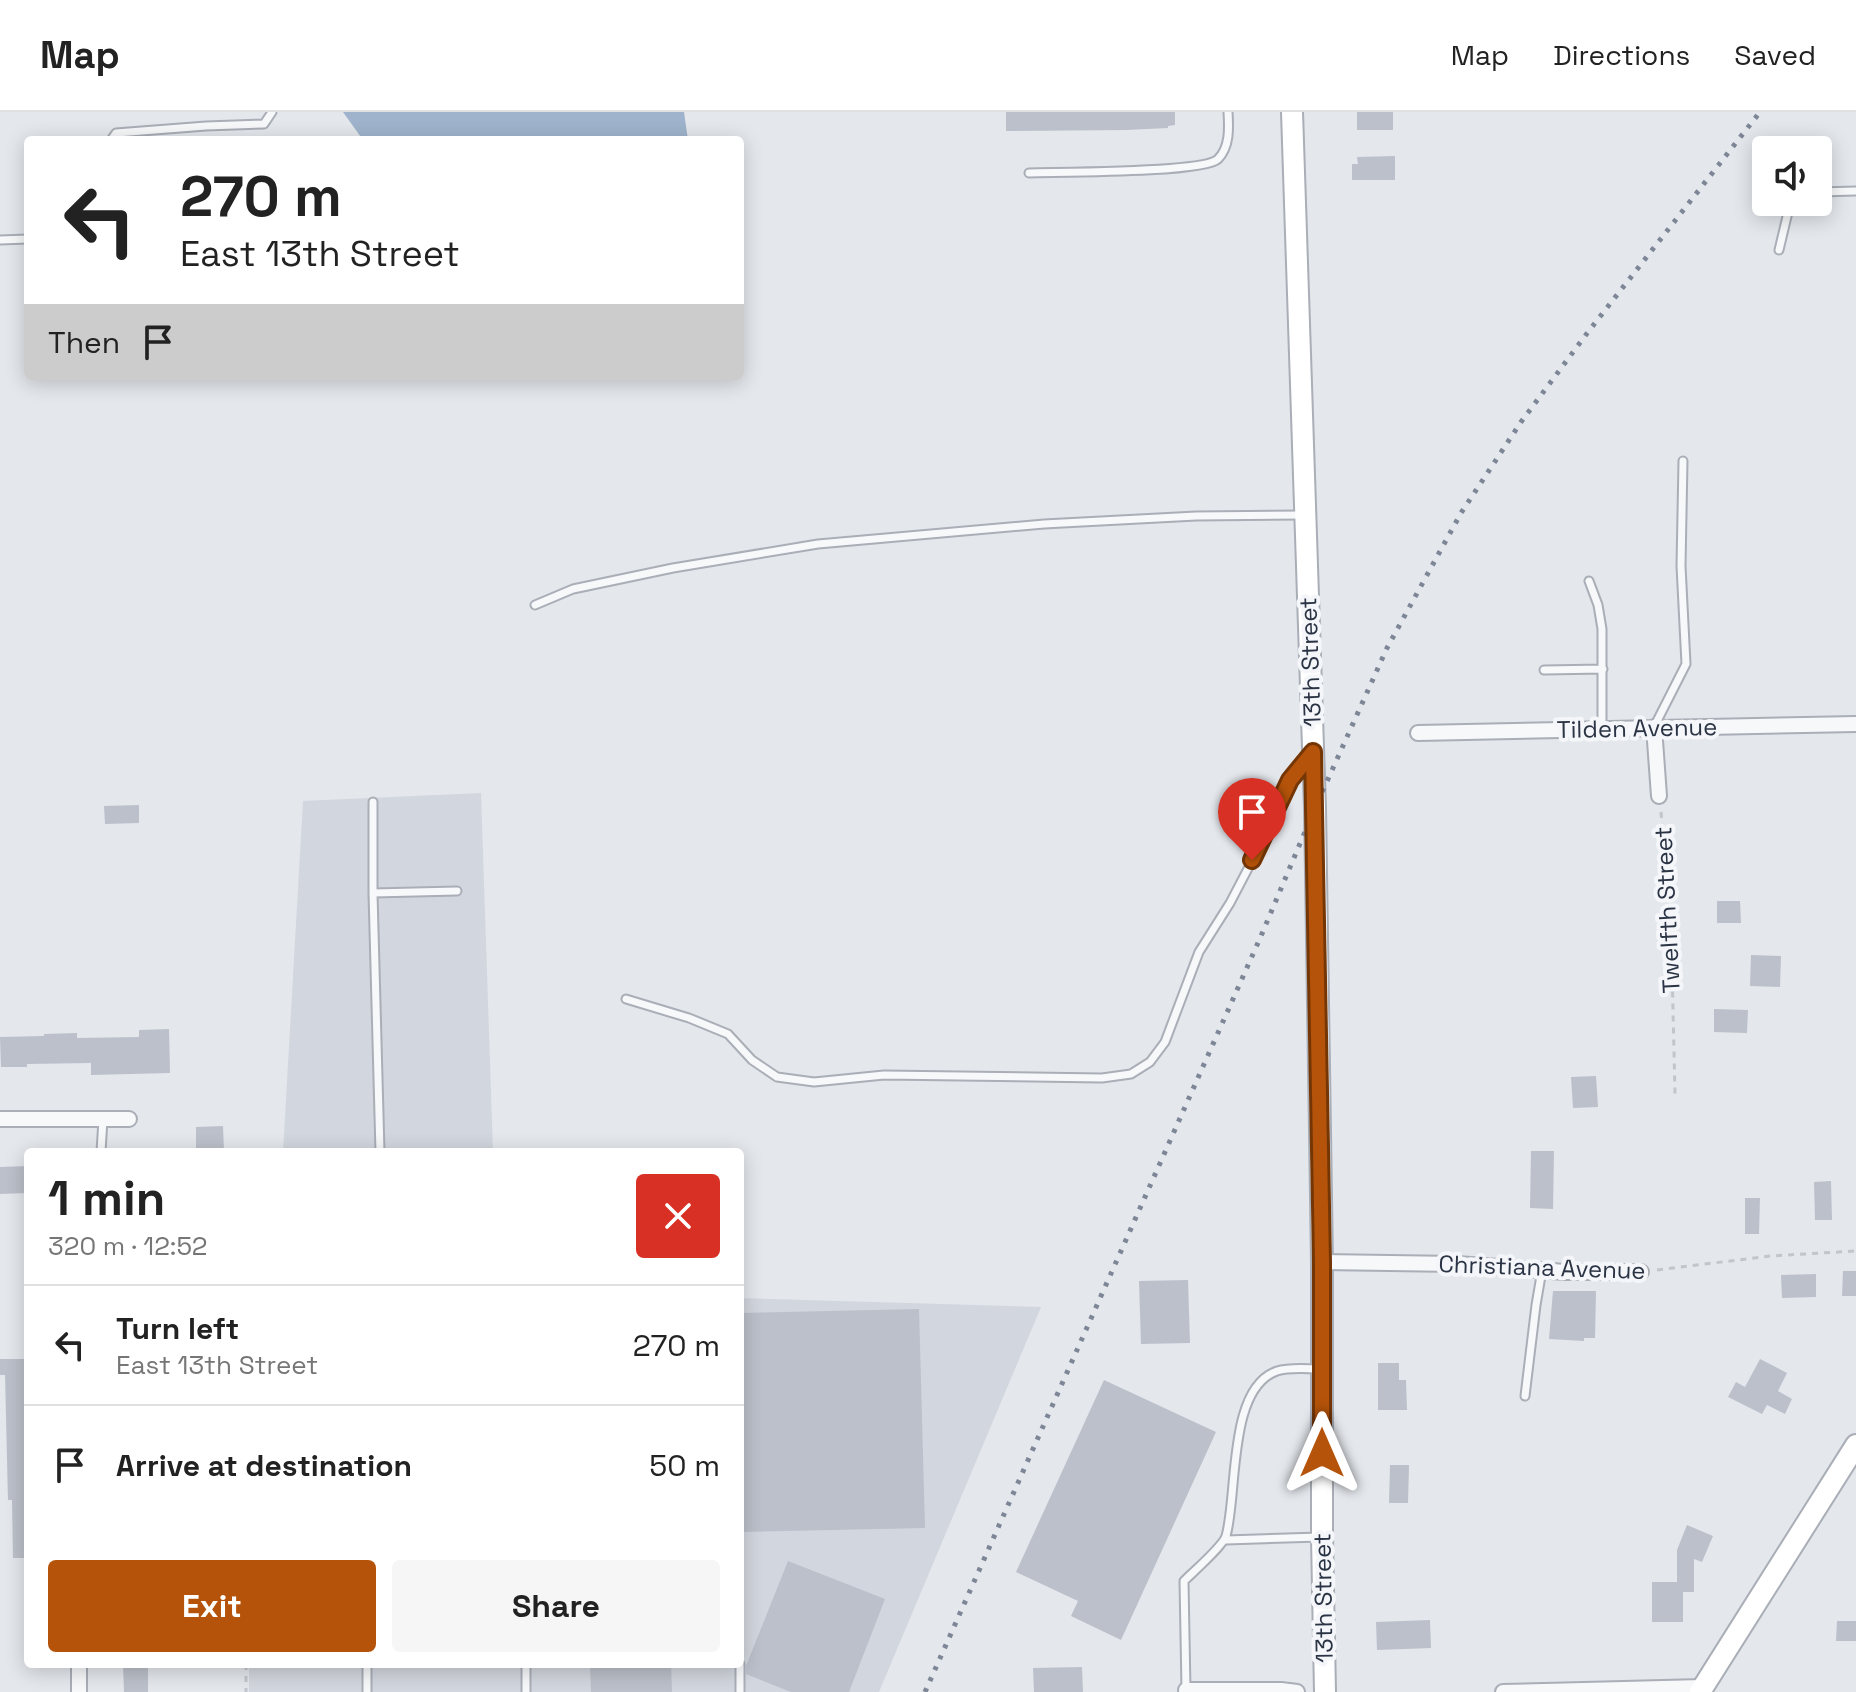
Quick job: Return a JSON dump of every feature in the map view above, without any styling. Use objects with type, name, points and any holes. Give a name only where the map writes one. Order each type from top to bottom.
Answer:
[{"type":"street","name":"13th Street","points":[[1292,112],[1313,752],[1322,1262],[1325,1692]]},
{"type":"street","name":"Tilden Avenue","points":[[1418,733],[1856,724]]},
{"type":"street","name":"Twelfth Street","points":[[1654,727],[1659,796]]},
{"type":"street","points":[[0,1119],[129,1119]]},
{"type":"street","name":"Christiana Avenue","points":[[1322,1262],[1641,1272]]},
{"type":"street","points":[[1503,1692],[1702,1690],[1856,1445]]},
{"type":"street","points":[[79,1668],[79,1692]]},
{"type":"street","points":[[1186,1690],[1297,1692]]},
{"type":"lane","points":[[114,136],[116,133],[264,124],[272,112]]},
{"type":"lane","points":[[1029,173],[1205,166],[1217,161],[1225,148],[1229,131],[1228,112]]},
{"type":"lane","points":[[1832,192],[1856,191]]},
{"type":"lane","points":[[1779,250],[1787,216]]},
{"type":"lane","points":[[0,240],[24,239]]},
{"type":"lane","points":[[1654,727],[1686,664],[1681,566],[1683,461]]},
{"type":"lane","points":[[535,605],[573,589],[673,568],[818,544],[1044,524],[1196,516],[1305,515]]},
{"type":"lane","points":[[1589,581],[1598,605],[1602,629],[1602,729]]},
{"type":"lane","points":[[1544,670],[1603,669]]},
{"type":"lane","points":[[626,999],[689,1018],[728,1034],[752,1060],[777,1077],[814,1082],[884,1075],[1102,1078],[1131,1074],[1150,1062],[1165,1042],[1199,952],[1230,903],[1290,780],[1313,752]]},
{"type":"lane","points":[[373,802],[380,1148]]},
{"type":"lane","points":[[373,893],[457,891]]},
{"type":"lane","points":[[101,1148],[103,1119]]},
{"type":"lane","points":[[1525,1396],[1542,1270]]},
{"type":"lane","points":[[1186,1690],[1184,1581],[1226,1540],[1240,1423],[1254,1392],[1265,1377],[1278,1371],[1322,1369]]},
{"type":"lane","points":[[1226,1540],[1322,1537]]},
{"type":"lane","points":[[367,1668],[367,1692]]},
{"type":"lane","points":[[526,1668],[526,1692]]},
{"type":"lane","points":[[740,1668],[740,1692]]},
{"type":"path","name":"Twelfth Street","points":[[1659,796],[1671,926],[1675,1094]]},
{"type":"path","name":"Christiana Avenue","points":[[1641,1272],[1770,1256],[1856,1251]]},
{"type":"path","points":[[246,1668],[246,1692]]},
{"type":"shaded area","points":[[481,793],[493,1148],[283,1148],[303,801]]},
{"type":"shaded area","points":[[744,1298],[1041,1307],[879,1692],[249,1692],[249,1668],[744,1668]]},
{"type":"water","points":[[343,112],[684,112],[687,136],[360,136]]},
{"type":"building","points":[[1006,112],[1175,112],[1175,125],[1126,130],[1006,131]]},
{"type":"building","points":[[1357,112],[1393,112],[1393,130],[1357,130]]},
{"type":"building","points":[[1395,156],[1395,180],[1352,180],[1352,164],[1358,164],[1357,157]]},
{"type":"building","points":[[139,805],[139,823],[105,824],[104,806]]},
{"type":"building","points":[[1717,901],[1740,901],[1741,923],[1717,923]]},
{"type":"building","points":[[1751,955],[1781,956],[1780,987],[1750,986]]},
{"type":"building","points":[[1714,1009],[1748,1010],[1747,1033],[1714,1032]]},
{"type":"building","points":[[169,1029],[170,1073],[91,1075],[91,1063],[1,1067],[0,1037],[77,1033],[77,1038],[139,1037],[139,1030]]},
{"type":"building","points":[[1596,1076],[1598,1107],[1573,1108],[1571,1077]]},
{"type":"building","points":[[223,1126],[224,1148],[196,1148],[196,1127]]},
{"type":"building","points":[[1531,1151],[1554,1151],[1553,1209],[1530,1208]]},
{"type":"building","points":[[24,1166],[24,1193],[0,1194],[0,1167]]},
{"type":"building","points":[[1831,1181],[1832,1220],[1815,1220],[1814,1182]]},
{"type":"building","points":[[1745,1198],[1760,1198],[1759,1234],[1745,1234]]},
{"type":"building","points":[[1843,1271],[1856,1271],[1856,1296],[1842,1296]]},
{"type":"building","points":[[1816,1274],[1816,1297],[1782,1298],[1781,1275]]},
{"type":"building","points":[[1188,1280],[1190,1343],[1141,1344],[1139,1281]]},
{"type":"building","points":[[1553,1291],[1596,1291],[1595,1338],[1584,1338],[1584,1341],[1549,1339]]},
{"type":"building","points":[[919,1309],[925,1528],[744,1532],[744,1313]]},
{"type":"building","points":[[0,1359],[24,1359],[24,1558],[13,1558],[12,1500],[8,1500],[5,1375],[0,1375]]},
{"type":"building","points":[[1760,1359],[1787,1373],[1778,1391],[1792,1399],[1785,1414],[1767,1405],[1762,1414],[1728,1397],[1736,1382],[1745,1387]]},
{"type":"building","points":[[1378,1363],[1399,1363],[1399,1380],[1406,1380],[1407,1410],[1378,1410]]},
{"type":"building","points":[[1104,1380],[1216,1432],[1121,1640],[1071,1616],[1078,1601],[1016,1572]]},
{"type":"building","points":[[1390,1465],[1409,1465],[1408,1503],[1389,1503]]},
{"type":"building","points":[[1687,1525],[1713,1536],[1702,1562],[1694,1559],[1694,1592],[1683,1592],[1683,1622],[1652,1622],[1652,1582],[1677,1582],[1677,1550]]},
{"type":"building","points":[[788,1561],[885,1599],[849,1692],[791,1692],[746,1674],[746,1666]]},
{"type":"building","points":[[1430,1620],[1431,1648],[1377,1650],[1376,1622]]},
{"type":"building","points":[[1837,1621],[1856,1621],[1856,1641],[1836,1641]]},
{"type":"building","points":[[1082,1667],[1083,1692],[1034,1692],[1033,1668]]},
{"type":"building","points":[[123,1668],[148,1668],[148,1692],[124,1692]]},
{"type":"building","points":[[590,1668],[671,1668],[672,1692],[591,1692]]},
{"type":"railway","points":[[925,1692],[1387,648],[1461,513],[1521,422],[1760,112]]},
{"type":"route","points":[[1252,860],[1290,780],[1313,752],[1322,1262],[1322,1453]]}]
